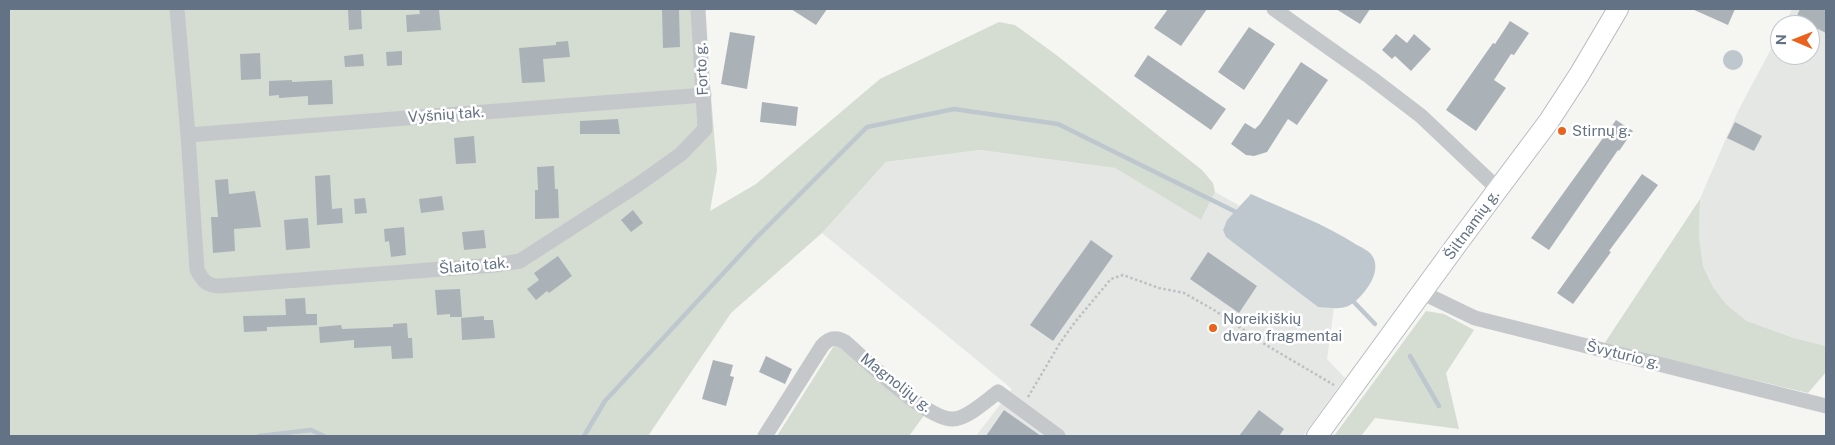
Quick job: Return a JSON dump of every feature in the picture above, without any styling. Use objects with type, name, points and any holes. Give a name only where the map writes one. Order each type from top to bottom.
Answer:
[{"type":"main road","name":"Šiltnamių g.","points":[[1317,436],[1549,121],[1618,9]]},
{"type":"street","points":[[177,9],[188,136]]},
{"type":"street","name":"Forto g.","points":[[698,9],[705,129]]},
{"type":"street","points":[[1274,9],[1362,71],[1421,116],[1498,189]]},
{"type":"street","name":"Vyšnių tak.","points":[[188,136],[704,95]]},
{"type":"street","name":"Šlaito tak.","points":[[188,136],[197,270],[203,281],[211,286],[220,286],[495,265],[520,261],[639,184],[681,154],[705,129]]},
{"type":"street","name":"Švyturio g.","points":[[1423,293],[1475,318],[1826,406]]},
{"type":"street","name":"Magnolijų g.","points":[[765,436],[822,346],[828,340],[835,338],[845,342],[929,412],[952,419],[962,417],[998,392],[1058,436]]},
{"type":"path","points":[[1021,409],[1060,343],[1075,322],[1111,279],[1123,275],[1160,288],[1184,293],[1348,394]]},
{"type":"shaded area","points":[[9,9],[704,9],[717,170],[710,211],[756,184],[880,79],[999,22],[1015,25],[1055,54],[1202,170],[1213,183],[1215,192],[1201,220],[1115,168],[980,150],[886,162],[822,233],[731,313],[648,436],[9,436]]},
{"type":"shaded area","points":[[1792,9],[1826,9],[1826,346],[1794,338],[1747,321],[1726,304],[1713,287],[1703,266],[1699,237],[1700,199],[1737,113],[1770,51],[1770,65],[1820,65],[1820,15],[1789,15]]},
{"type":"shaded area","points":[[1729,50],[1737,50],[1743,56],[1743,64],[1737,70],[1729,70],[1723,64],[1723,56]]},
{"type":"shaded area","points":[[980,150],[1115,168],[1201,220],[1215,192],[1240,206],[1227,220],[1223,229],[1227,237],[1318,307],[1334,308],[1327,359],[1345,378],[1303,436],[976,436],[1012,389],[822,233],[886,162]]},
{"type":"shaded area","points":[[1251,194],[1319,224],[1345,237],[1370,253],[1375,263],[1375,273],[1368,287],[1359,298],[1344,307],[1318,307],[1226,237],[1223,230],[1227,220]]},
{"type":"shaded area","points":[[1700,199],[1699,237],[1703,266],[1713,287],[1726,304],[1747,321],[1794,338],[1826,346],[1826,372],[1808,393],[1604,344]]},
{"type":"shaded area","points":[[1426,311],[1444,314],[1474,330],[1446,373],[1459,429],[1375,418],[1361,436],[1334,436]]},
{"type":"shaded area","points":[[835,344],[843,347],[925,414],[909,436],[777,436]]},
{"type":"building","points":[[348,9],[361,9],[362,29],[349,30]]},
{"type":"building","points":[[419,9],[439,9],[441,30],[407,32],[406,15],[420,14]]},
{"type":"building","points":[[662,9],[679,9],[680,47],[663,48]]},
{"type":"building","points":[[791,9],[827,9],[816,25]]},
{"type":"building","points":[[1168,9],[1207,9],[1181,46],[1154,28]]},
{"type":"building","points":[[1336,9],[1370,9],[1360,24]]},
{"type":"building","points":[[1692,9],[1735,9],[1728,25]]},
{"type":"building","points":[[1800,9],[1822,9],[1826,11],[1826,33],[1820,30],[1820,15],[1797,15]]},
{"type":"building","points":[[1510,21],[1529,33],[1514,55],[1511,54],[1494,80],[1506,88],[1476,131],[1446,110]]},
{"type":"building","points":[[1249,27],[1275,44],[1244,90],[1218,72]]},
{"type":"building","points":[[730,32],[755,36],[747,89],[721,84]]},
{"type":"building","points":[[1396,34],[1407,43],[1414,34],[1431,49],[1411,71],[1395,56],[1392,59],[1382,50]]},
{"type":"building","points":[[568,41],[570,57],[543,59],[545,82],[522,83],[519,48],[556,45],[556,42]]},
{"type":"building","points":[[402,51],[402,65],[387,66],[386,52]]},
{"type":"building","points":[[260,53],[261,79],[241,80],[240,54]]},
{"type":"building","points":[[363,54],[364,66],[345,67],[344,56]]},
{"type":"building","points":[[1148,55],[1226,109],[1211,130],[1134,76]]},
{"type":"building","points":[[1301,62],[1328,80],[1297,125],[1288,119],[1267,152],[1254,156],[1246,155],[1231,144],[1245,123],[1255,129],[1260,124]]},
{"type":"building","points":[[292,80],[292,82],[332,80],[333,104],[308,105],[308,96],[279,98],[279,95],[269,96],[269,81]]},
{"type":"building","points":[[762,102],[798,107],[796,126],[760,122]]},
{"type":"building","points":[[618,119],[620,134],[580,134],[580,121]]},
{"type":"building","points":[[1616,120],[1633,131],[1549,250],[1531,238]]},
{"type":"building","points":[[1735,122],[1762,136],[1754,151],[1727,138]]},
{"type":"building","points":[[474,136],[476,163],[456,164],[454,138]]},
{"type":"building","points":[[554,166],[555,189],[558,189],[559,218],[535,219],[535,190],[538,190],[537,167]]},
{"type":"building","points":[[1642,174],[1658,185],[1609,251],[1611,252],[1573,304],[1557,293]]},
{"type":"building","points":[[330,175],[332,209],[342,208],[343,223],[317,225],[315,176]]},
{"type":"building","points":[[228,179],[229,194],[255,191],[261,227],[234,229],[235,251],[213,253],[211,217],[218,217],[215,180]]},
{"type":"building","points":[[442,196],[444,210],[421,213],[419,199]]},
{"type":"building","points":[[365,198],[367,213],[355,214],[354,199]]},
{"type":"building","points":[[633,210],[643,223],[631,232],[621,220]]},
{"type":"building","points":[[308,218],[310,248],[286,250],[284,220]]},
{"type":"building","points":[[404,227],[406,255],[391,257],[389,241],[385,242],[384,229]]},
{"type":"building","points":[[484,230],[486,248],[464,250],[462,232]]},
{"type":"building","points":[[1091,240],[1113,256],[1053,341],[1030,325]]},
{"type":"building","points":[[1208,252],[1257,286],[1239,313],[1190,279]]},
{"type":"building","points":[[558,256],[572,276],[536,300],[527,289],[539,280],[534,273]]},
{"type":"building","points":[[460,289],[462,317],[450,317],[450,314],[437,315],[435,290]]},
{"type":"building","points":[[305,298],[306,314],[317,314],[317,325],[267,327],[267,331],[244,332],[243,316],[286,315],[285,299]]},
{"type":"building","points":[[484,316],[484,320],[493,320],[495,338],[462,340],[461,318]]},
{"type":"building","points":[[407,323],[408,338],[412,338],[413,358],[392,359],[391,346],[354,348],[354,340],[320,343],[319,327],[341,325],[342,329],[393,327],[393,324]]},
{"type":"building","points":[[766,356],[792,369],[785,384],[759,372]]},
{"type":"building","points":[[713,360],[733,365],[730,376],[734,377],[726,406],[702,399]]},
{"type":"building","points":[[1004,410],[1041,436],[986,436]]},
{"type":"building","points":[[1259,410],[1284,429],[1279,436],[1239,436]]},
{"type":"waterway","points":[[584,436],[605,401],[755,239],[867,127],[954,109],[1058,124],[1240,214]]},
{"type":"waterway","points":[[1352,300],[1375,324]]},
{"type":"waterway","points":[[1410,356],[1439,406]]},
{"type":"waterway","points":[[259,436],[311,430],[324,436]]},
{"type":"place","name":"Stirnų g.","points":[[1562,131]]},
{"type":"place","name":"Noreikiškių dvaro fragmentai","points":[[1213,328]]}]
